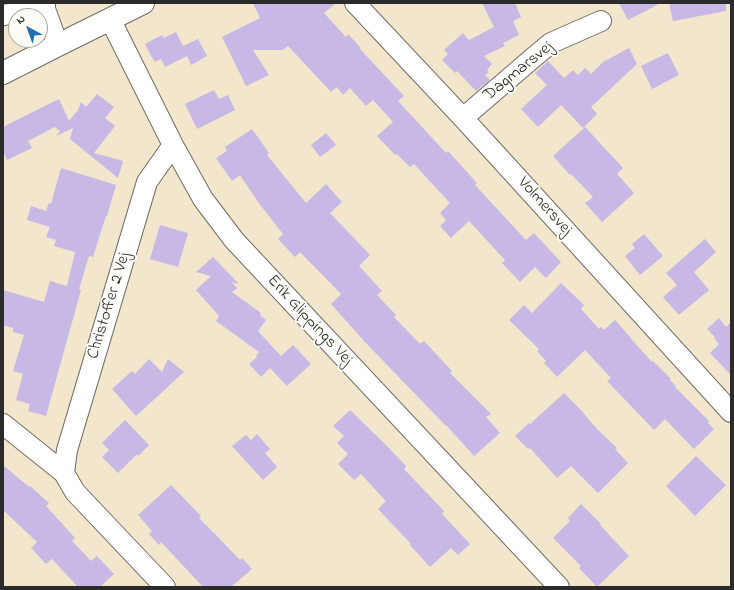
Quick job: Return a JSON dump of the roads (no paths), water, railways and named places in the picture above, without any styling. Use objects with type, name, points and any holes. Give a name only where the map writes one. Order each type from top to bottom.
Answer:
[{"type":"street","points":[[3,73],[143,3]]},
{"type":"street","name":"Volmersvej","points":[[355,3],[463,118],[731,412]]},
{"type":"street","points":[[3,15],[45,6],[58,45]]},
{"type":"street","name":"Erik Glippings Vej","points":[[110,19],[173,145],[203,199],[234,240],[559,587]]},
{"type":"street","name":"Dagmarsvej","points":[[463,118],[551,44],[601,21]]},
{"type":"street","name":"Christoffer 2 Vej","points":[[64,473],[68,450],[147,182],[173,145]]},
{"type":"street","points":[[3,424],[64,473],[75,492],[165,587]]}]
